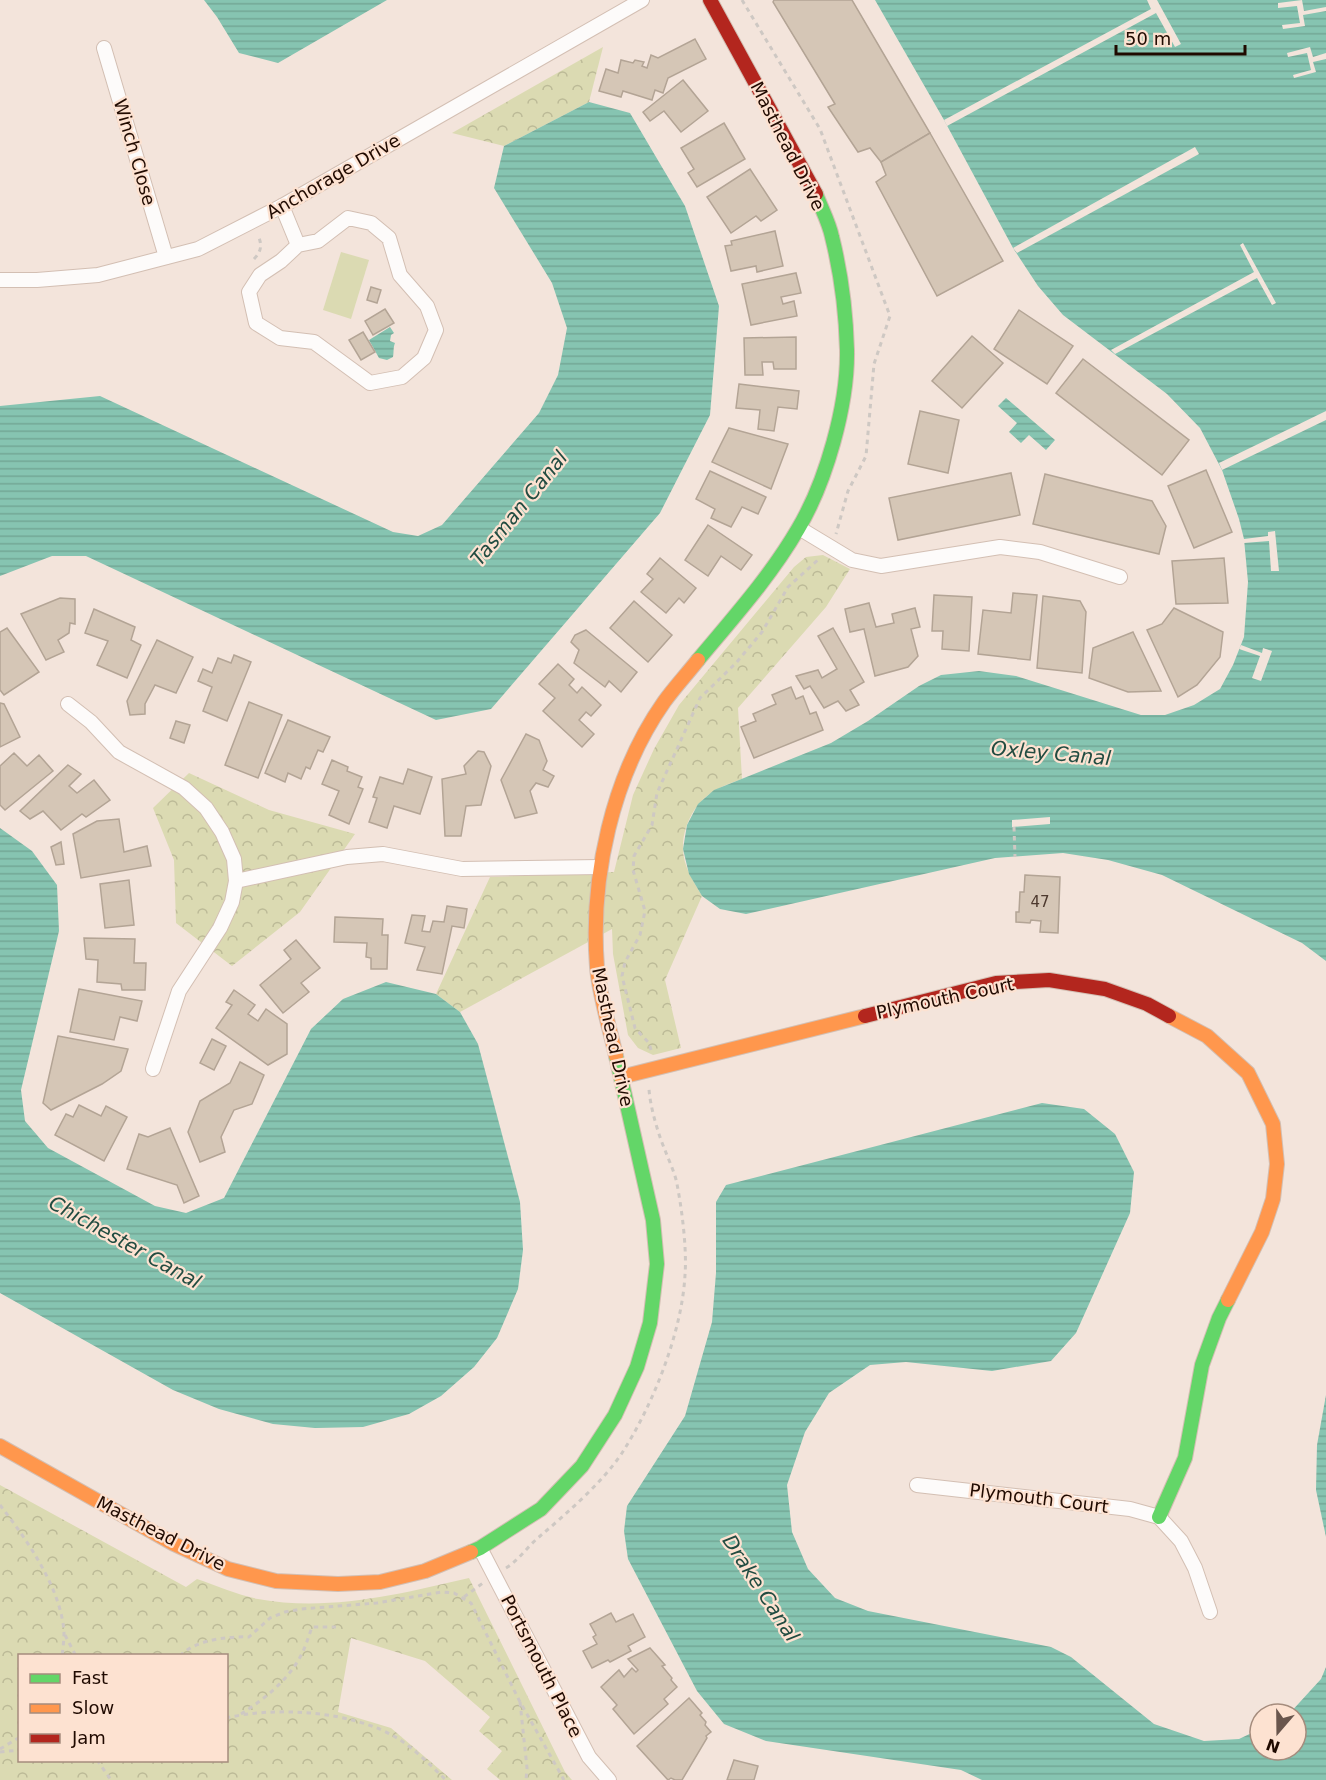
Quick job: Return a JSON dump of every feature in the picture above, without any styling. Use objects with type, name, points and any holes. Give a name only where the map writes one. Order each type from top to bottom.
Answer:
[{"type":"street","name":"Anchorage Drive","points":[[0,280],[37,280],[98,275],[198,249],[282,206],[642,0]]},
{"type":"street","name":"Masthead Drive","points":[[0,1446],[174,1544],[228,1569],[276,1581],[338,1584],[380,1582],[425,1571],[480,1548],[541,1509],[582,1466],[615,1415],[637,1367],[650,1323],[657,1264],[653,1220],[597,969],[596,909],[600,867],[610,823],[624,780],[649,726],[664,702],[766,578],[799,528],[823,475],[841,411],[847,351],[842,295],[832,235],[813,187],[710,0]]},
{"type":"street","name":"Winch Close","points":[[104,48],[166,257]]},
{"type":"street","points":[[282,206],[298,245]]},
{"type":"street","points":[[348,219],[371,223],[389,238],[400,275],[427,306],[436,330],[424,358],[402,377],[370,383],[314,342],[280,338],[256,323],[249,292],[260,275],[268,270],[298,245],[318,241],[348,219]]},
{"type":"street","points":[[799,528],[852,560],[881,566],[1000,547],[1040,552],[1120,577]]},
{"type":"street","points":[[68,704],[91,722],[119,752],[184,788],[206,808],[222,832],[234,860],[236,881],[231,902],[220,928],[179,991],[153,1069]]},
{"type":"street","points":[[236,881],[347,857],[383,854],[462,869],[600,867]]},
{"type":"street","name":"Plymouth Court","points":[[621,1077],[996,983],[1049,980],[1105,989],[1147,1004],[1207,1036],[1248,1073],[1273,1124],[1277,1164],[1273,1199],[1262,1232],[1219,1318],[1202,1365],[1185,1458],[1159,1517],[1130,1509],[918,1485]]},
{"type":"street","points":[[1159,1517],[1181,1541],[1196,1568],[1210,1612]]},
{"type":"street","name":"Portsmouth Place","points":[[480,1548],[589,1757],[609,1780]]},
{"type":"path","points":[[465,1597],[515,1562],[524,1550],[564,1517],[621,1454],[651,1401],[666,1361],[679,1314],[685,1275],[677,1182],[663,1147],[648,1090],[654,1068],[650,1043],[635,1028],[622,976],[624,962],[640,935],[645,911],[633,870],[634,856],[652,825],[657,793],[700,698],[736,663],[762,632],[788,587],[831,548],[848,491],[866,456],[874,364],[890,316],[820,129],[742,0]]},
{"type":"path","points":[[252,222],[261,243],[258,255],[253,261],[268,270]]},
{"type":"path","points":[[1014,827],[1015,857]]},
{"type":"path","points":[[0,1505],[36,1557],[51,1585],[64,1633],[62,1654]]},
{"type":"path","points":[[182,1654],[187,1648],[203,1642],[237,1635],[249,1637],[270,1618],[285,1612],[377,1604],[442,1592],[454,1593],[465,1597],[471,1603],[519,1700],[564,1780]]},
{"type":"path","points":[[240,1714],[261,1701],[282,1681],[299,1659],[312,1627],[336,1627]]},
{"type":"path","points":[[64,1633],[75,1654]]},
{"type":"path","points":[[519,1700],[527,1768],[526,1780]]},
{"type":"path","points":[[228,1717],[240,1714],[291,1713],[339,1716],[374,1726],[399,1739],[446,1780]]},
{"type":"path","points":[[0,1751],[18,1738]]},
{"type":"path","points":[[0,1751],[18,1750]]},
{"type":"path","points":[[98,1762],[111,1780]]},
{"type":"green space","points":[[603,47],[589,102],[504,146],[452,133]]},
{"type":"green space","points":[[341,252],[369,260],[351,319],[323,310]]},
{"type":"green space","points":[[823,555],[850,569],[826,607],[738,708],[742,779],[719,788],[702,800],[685,831],[683,849],[685,862],[702,896],[665,980],[681,1048],[653,1055],[638,1048],[628,1035],[613,954],[612,929],[460,1012],[436,994],[490,877],[614,872],[633,795],[654,749],[679,705],[794,567],[806,557]]},
{"type":"green space","points":[[189,773],[269,810],[355,834],[300,912],[232,966],[176,923],[174,860],[153,808]]},
{"type":"green space","points":[[0,1485],[186,1587],[197,1579],[258,1599],[311,1603],[391,1595],[469,1578],[565,1772],[572,1780],[500,1780],[487,1769],[502,1751],[479,1731],[490,1717],[425,1661],[351,1638],[338,1712],[391,1728],[452,1780],[0,1780]]},
{"type":"water","points":[[204,0],[387,0],[278,63],[239,53]]},
{"type":"water","name":"Oxley Canal","points":[[875,0],[1326,0],[1326,961],[1302,943],[1162,875],[1108,860],[1063,853],[995,858],[746,914],[720,909],[702,896],[689,874],[683,849],[687,825],[698,804],[714,790],[831,743],[919,686],[941,675],[979,671],[1016,676],[1141,715],[1165,715],[1194,705],[1220,689],[1244,637],[1248,582],[1244,539],[1222,470],[1200,428],[1167,394],[1063,315],[1038,286],[1013,248],[944,120]]},
{"type":"water","name":"Tasman Canal","points":[[589,102],[630,113],[685,206],[719,306],[710,415],[660,513],[491,709],[436,720],[86,556],[52,556],[0,576],[0,406],[100,396],[393,532],[418,536],[442,525],[539,413],[558,375],[567,328],[552,283],[494,188],[504,146]]},
{"type":"water","points":[[390,327],[394,333],[390,341],[395,343],[393,357],[387,360],[379,358],[369,340]]},
{"type":"water","points":[[1006,398],[1055,440],[1046,450],[1029,435],[1021,443],[1009,432],[1017,423],[998,406]]},
{"type":"water","name":"Chichester Canal","points":[[0,828],[32,851],[57,885],[59,931],[21,1090],[25,1121],[48,1148],[155,1206],[186,1213],[224,1198],[311,1029],[343,999],[386,982],[436,994],[460,1012],[478,1044],[520,1202],[523,1250],[518,1289],[497,1338],[474,1367],[441,1396],[409,1414],[363,1427],[315,1428],[273,1424],[219,1409],[173,1390],[0,1293]]},
{"type":"water","name":"Drake Canal","points":[[1042,1103],[1084,1109],[1115,1134],[1134,1172],[1130,1213],[1076,1333],[1051,1361],[992,1371],[906,1362],[870,1365],[829,1393],[805,1432],[787,1485],[792,1532],[808,1569],[835,1598],[868,1611],[1051,1647],[1071,1657],[1154,1724],[1204,1741],[1239,1739],[1248,1735],[1248,1762],[1308,1762],[1308,1702],[1300,1702],[1321,1679],[1326,1667],[1326,1780],[982,1780],[961,1770],[766,1741],[724,1724],[697,1691],[628,1559],[624,1531],[627,1506],[685,1416],[712,1322],[716,1273],[716,1202],[726,1185]]},
{"type":"water","points":[[1326,1395],[1326,1537],[1316,1490],[1317,1445]]},
{"type":"pier","points":[[1147,0],[1157,0],[1181,44],[1175,47],[1156,13],[947,126],[944,120],[1151,9]]},
{"type":"pier","points":[[1302,0],[1304,11],[1326,7],[1326,11],[1303,15],[1305,26],[1283,29],[1282,25],[1300,23],[1297,6],[1278,8],[1278,3]]},
{"type":"pier","points":[[1310,47],[1313,57],[1326,53],[1326,59],[1313,62],[1316,72],[1294,78],[1293,75],[1311,70],[1307,53],[1288,57],[1287,53]]},
{"type":"pier","points":[[1195,147],[1199,154],[1017,253],[1013,248]]},
{"type":"pier","points":[[1243,243],[1276,303],[1272,305],[1257,278],[1115,354],[1111,350],[1254,272],[1240,245]]},
{"type":"pier","points":[[1326,411],[1326,420],[1222,470],[1219,463]]},
{"type":"pier","points":[[1275,531],[1279,571],[1271,571],[1269,541],[1244,543],[1244,539],[1268,536],[1268,532]]},
{"type":"pier","points":[[1241,645],[1262,653],[1263,648],[1272,651],[1261,681],[1252,678],[1260,656],[1239,649]]},
{"type":"pier","points":[[1050,817],[1050,824],[1012,827],[1012,820]]},
{"type":"building","points":[[774,0],[852,0],[930,133],[881,162],[870,148],[858,152],[828,107],[835,104],[773,2]]},
{"type":"building","points":[[695,39],[706,59],[668,78],[663,93],[655,90],[652,100],[623,91],[621,97],[599,91],[606,69],[618,73],[621,60],[633,63],[635,60],[644,62],[642,66],[647,68],[651,55],[658,58]]},
{"type":"building","points":[[683,80],[708,111],[681,132],[664,111],[650,121],[643,112]]},
{"type":"building","points":[[724,123],[745,159],[697,187],[688,173],[694,169],[681,148]]},
{"type":"building","points":[[930,133],[1003,261],[937,296],[876,182],[886,175],[881,162]]},
{"type":"building","points":[[750,169],[777,210],[761,221],[756,216],[731,233],[707,197]]},
{"type":"building","points":[[775,231],[783,266],[757,272],[756,266],[731,271],[725,246],[732,245],[731,241]]},
{"type":"building","points":[[796,273],[801,293],[781,297],[783,304],[794,301],[797,316],[751,325],[742,284]]},
{"type":"building","points":[[371,287],[381,290],[377,303],[367,300]]},
{"type":"building","points":[[385,309],[394,323],[373,335],[365,321]]},
{"type":"building","points":[[1019,310],[1073,346],[1047,384],[994,349]]},
{"type":"building","points":[[363,332],[375,352],[361,360],[349,340]]},
{"type":"building","points":[[972,336],[1003,363],[962,408],[932,381]]},
{"type":"building","points":[[796,337],[796,369],[774,369],[773,362],[762,362],[763,375],[745,375],[744,338]]},
{"type":"building","points":[[1083,359],[1189,440],[1162,475],[1056,393]]},
{"type":"building","points":[[739,384],[799,391],[797,409],[778,407],[774,431],[758,429],[760,410],[736,408]]},
{"type":"building","points":[[920,411],[959,420],[948,473],[908,464]]},
{"type":"building","points":[[729,428],[788,444],[771,489],[712,462]]},
{"type":"building","points":[[1206,470],[1232,532],[1194,548],[1168,486]]},
{"type":"building","points":[[710,471],[766,497],[758,514],[742,507],[731,527],[711,518],[715,509],[696,499]]},
{"type":"building","points":[[1011,473],[1020,515],[898,540],[889,498]]},
{"type":"building","points":[[1045,474],[1152,501],[1166,526],[1159,554],[1033,524]]},
{"type":"building","points":[[708,525],[752,555],[741,570],[721,556],[708,576],[685,560]]},
{"type":"building","points":[[660,558],[696,588],[684,603],[679,598],[666,613],[641,592],[653,579],[647,574]]},
{"type":"building","points":[[1224,558],[1228,603],[1176,604],[1172,561]]},
{"type":"building","points":[[1013,593],[1037,595],[1030,660],[978,654],[983,610],[1011,613]]},
{"type":"building","points":[[934,595],[972,597],[969,651],[942,649],[943,631],[932,631]]},
{"type":"building","points":[[1043,596],[1080,601],[1086,612],[1082,673],[1037,668]]},
{"type":"building","points":[[60,598],[75,599],[75,624],[70,623],[69,633],[58,640],[64,652],[46,660],[21,614]]},
{"type":"building","points":[[634,601],[672,635],[648,662],[610,628]]},
{"type":"building","points":[[869,603],[876,627],[894,623],[892,614],[915,608],[920,627],[911,629],[918,656],[908,667],[875,676],[864,629],[850,632],[845,609]]},
{"type":"building","points":[[1174,608],[1223,632],[1220,657],[1197,685],[1178,697],[1147,630],[1162,624]]},
{"type":"building","points":[[94,609],[135,627],[131,640],[141,645],[127,678],[97,665],[108,641],[85,633]]},
{"type":"building","points":[[7,628],[39,672],[4,695],[0,690],[0,632]]},
{"type":"building","points":[[833,628],[864,682],[850,690],[859,705],[846,711],[838,701],[824,708],[810,686],[804,689],[796,676],[818,670],[822,678],[837,669],[818,636]]},
{"type":"building","points":[[586,630],[637,672],[621,692],[609,681],[605,687],[574,663],[579,650],[571,642],[575,635]]},
{"type":"building","points":[[1133,632],[1161,691],[1128,692],[1089,678],[1093,648]]},
{"type":"building","points":[[157,640],[193,657],[176,693],[155,685],[145,704],[145,714],[130,715],[127,701]]},
{"type":"building","points":[[234,655],[251,662],[227,721],[203,711],[212,687],[198,681],[203,669],[212,673],[218,658],[231,663]]},
{"type":"building","points":[[558,664],[574,679],[569,685],[577,693],[582,687],[601,705],[591,716],[586,712],[579,720],[594,734],[582,747],[543,711],[555,698],[539,684]]},
{"type":"building","points":[[791,687],[796,699],[803,696],[810,714],[816,712],[823,730],[754,758],[741,727],[756,721],[753,714],[776,704],[772,695]]},
{"type":"building","points":[[249,702],[282,715],[258,778],[225,765]]},
{"type":"building","points":[[0,703],[4,704],[20,737],[0,747]]},
{"type":"building","points":[[288,720],[330,737],[323,752],[318,750],[310,769],[306,767],[301,779],[288,773],[285,782],[265,773]]},
{"type":"building","points":[[176,721],[190,725],[184,743],[170,738]]},
{"type":"building","points":[[526,734],[539,740],[547,761],[543,770],[554,776],[548,787],[536,783],[530,791],[537,813],[515,818],[501,780]]},
{"type":"building","points":[[478,751],[484,752],[491,766],[481,805],[466,806],[461,836],[445,836],[442,779],[466,774],[464,766]]},
{"type":"building","points":[[14,753],[27,766],[39,755],[53,771],[5,810],[0,805],[0,766]]},
{"type":"building","points":[[332,760],[348,767],[347,771],[362,777],[358,787],[363,789],[349,824],[329,815],[339,791],[322,784]]},
{"type":"building","points":[[68,765],[81,774],[69,786],[77,793],[94,780],[110,800],[86,817],[82,814],[61,830],[43,811],[30,819],[20,811]]},
{"type":"building","points":[[408,769],[432,777],[420,814],[394,806],[387,828],[369,822],[377,798],[373,797],[380,777],[403,784]]},
{"type":"building","points":[[119,819],[124,852],[147,846],[151,866],[81,878],[73,834],[97,821]]},
{"type":"building","points":[[61,842],[64,864],[56,865],[51,847]]},
{"type":"building","points":[[1025,875],[1060,877],[1058,933],[1040,932],[1041,921],[1016,922],[1020,892],[1024,892]]},
{"type":"building","points":[[129,880],[134,925],[105,928],[100,884]]},
{"type":"building","points":[[447,906],[467,909],[464,928],[452,926],[442,974],[417,970],[425,947],[405,943],[412,915],[425,916],[422,931],[430,932],[433,921],[444,922]]},
{"type":"building","points":[[335,917],[383,919],[382,935],[388,935],[387,969],[371,969],[371,958],[366,957],[367,943],[334,942]]},
{"type":"building","points":[[84,938],[135,939],[134,963],[146,963],[145,990],[122,990],[121,984],[97,982],[98,960],[86,959]]},
{"type":"building","points":[[296,940],[320,968],[301,983],[309,992],[283,1013],[260,985],[291,959],[284,950]]},
{"type":"building","points":[[79,989],[142,1001],[137,1021],[120,1017],[114,1040],[70,1032]]},
{"type":"building","points":[[234,990],[255,1005],[248,1014],[258,1021],[266,1009],[287,1024],[287,1054],[268,1065],[216,1028],[232,1005],[226,1002]]},
{"type":"building","points":[[58,1036],[128,1049],[121,1071],[102,1084],[51,1110],[43,1103]]},
{"type":"building","points":[[212,1039],[226,1046],[214,1070],[200,1063]]},
{"type":"building","points":[[240,1062],[264,1075],[252,1104],[234,1110],[221,1137],[225,1152],[200,1162],[188,1132],[200,1101],[230,1083]]},
{"type":"building","points":[[79,1105],[101,1116],[106,1106],[127,1117],[104,1161],[55,1135],[66,1114],[73,1117]]},
{"type":"building","points":[[170,1128],[199,1196],[184,1203],[177,1185],[127,1169],[139,1134],[148,1137]]},
{"type":"building","points":[[611,1613],[616,1622],[633,1614],[645,1637],[628,1646],[631,1651],[592,1668],[583,1651],[597,1644],[593,1637],[596,1635],[590,1624]]},
{"type":"building","points":[[650,1648],[665,1665],[662,1666],[677,1687],[664,1699],[668,1704],[634,1734],[613,1709],[617,1705],[601,1687],[619,1670],[624,1677],[632,1668],[636,1672],[638,1670],[628,1659]]},
{"type":"building","points":[[689,1698],[702,1713],[700,1715],[711,1732],[706,1736],[707,1738],[682,1780],[671,1778],[668,1780],[637,1746]]},
{"type":"building","points":[[734,1760],[758,1766],[754,1780],[727,1780]]},
{"type":"traffic: fast","points":[[698,660],[751,597],[787,547],[818,489],[833,443],[844,395],[846,322],[835,251],[829,226],[816,194]]},
{"type":"traffic: fast","points":[[471,1552],[541,1509],[582,1466],[615,1415],[637,1367],[650,1323],[657,1264],[653,1220],[616,1056]]},
{"type":"traffic: fast","points":[[1159,1517],[1185,1458],[1202,1365],[1228,1300]]},
{"type":"traffic: slow","points":[[616,1056],[602,1000],[597,967],[597,898],[608,829],[618,795],[646,731],[664,702],[698,660]]},
{"type":"traffic: slow","points":[[621,1077],[865,1016]]},
{"type":"traffic: slow","points":[[1169,1016],[1207,1036],[1248,1073],[1273,1124],[1277,1164],[1273,1199],[1262,1232],[1228,1300]]},
{"type":"traffic: slow","points":[[0,1446],[174,1544],[228,1569],[276,1581],[338,1584],[380,1582],[425,1571],[471,1552]]},
{"type":"traffic: jam","points":[[710,0],[816,194]]},
{"type":"traffic: jam","points":[[865,1016],[996,983],[1049,980],[1105,989],[1147,1004],[1169,1016]]}]
